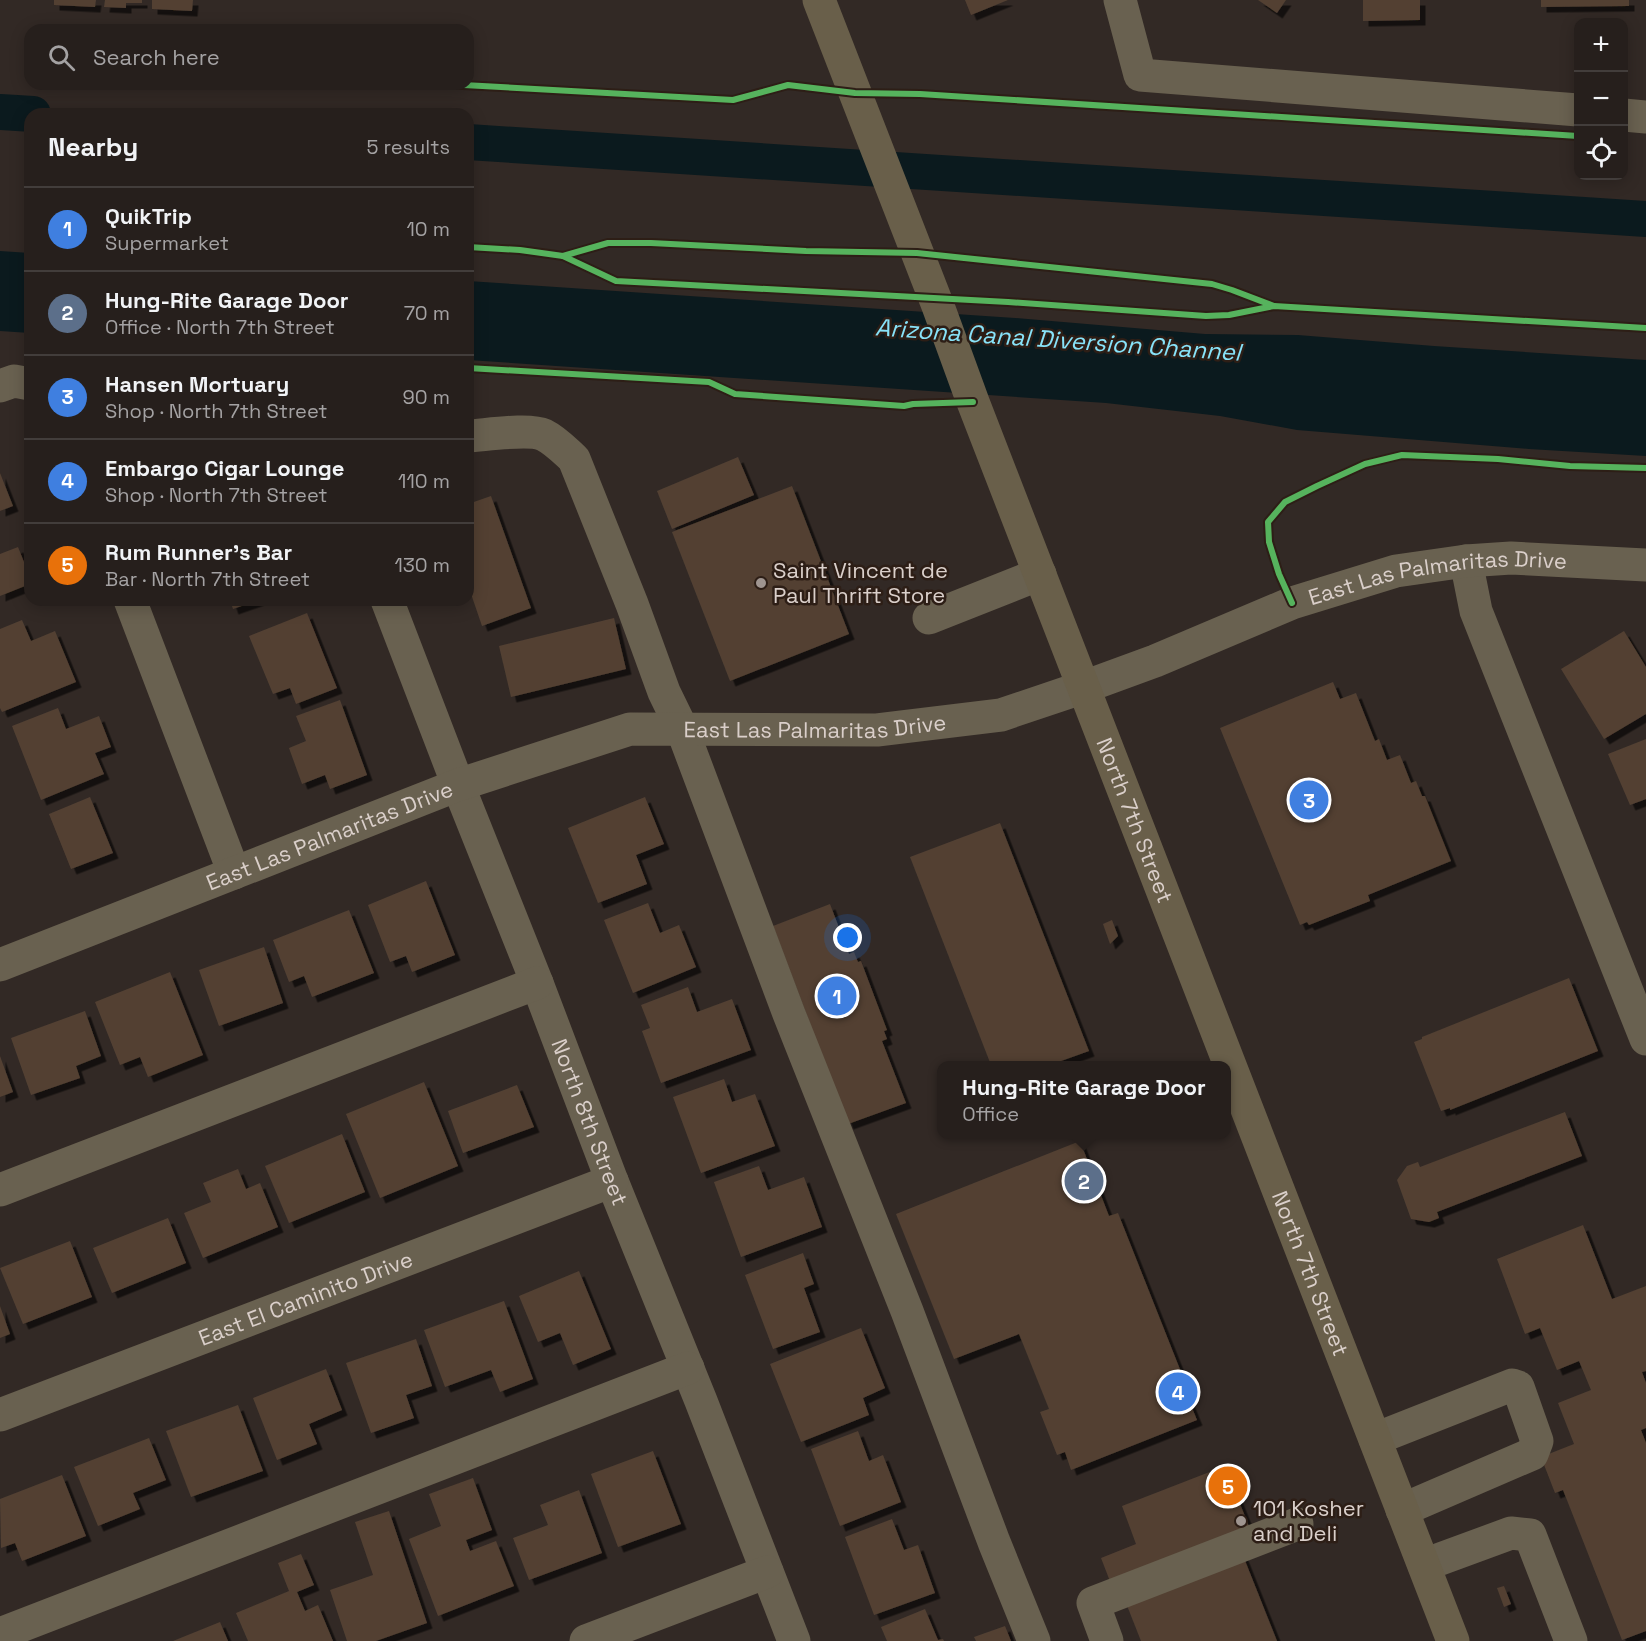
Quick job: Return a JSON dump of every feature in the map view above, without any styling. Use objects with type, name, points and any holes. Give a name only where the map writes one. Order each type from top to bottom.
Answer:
[{"type":"main road","name":"North 7th Street","points":[[819,0],[1229,1061]]},
{"type":"main road","name":"North 7th Street","points":[[1231,1067],[1453,1641]]},
{"type":"street","points":[[1120,0],[1140,75],[1574,110]]},
{"type":"street","points":[[1628,115],[1646,117]]},
{"type":"street","points":[[0,386],[14,381],[24,383]]},
{"type":"street","points":[[474,436],[522,432],[542,434],[556,442],[574,459],[632,604],[664,692],[682,729],[789,1014],[907,1311],[1034,1641]]},
{"type":"street","name":"East Las Palmaritas Drive","points":[[3,956],[234,873],[458,785],[630,729],[877,730],[1001,715],[1155,661],[1292,603],[1396,571],[1466,561],[1511,558],[1646,565]]},
{"type":"street","points":[[1466,561],[1476,611],[1646,1039]]},
{"type":"street","points":[[929,618],[1040,574]]},
{"type":"street","points":[[132,606],[234,873]]},
{"type":"street","name":"North 8th Street","points":[[389,606],[612,1181],[688,1368],[794,1641]]},
{"type":"street","points":[[0,1190],[537,983]]},
{"type":"street","name":"East El Caminito Drive","points":[[0,1415],[612,1181]]},
{"type":"street","points":[[0,1634],[688,1368]]},
{"type":"street","points":[[1375,1439],[1512,1384],[1518,1387],[1537,1441],[1532,1454],[1402,1510]]},
{"type":"street","points":[[1107,1641],[1092,1603],[1297,1524]]},
{"type":"street","points":[[1424,1565],[1511,1533],[1530,1535],[1571,1641]]},
{"type":"street","points":[[586,1641],[767,1572]]},
{"type":"water","points":[[0,251],[24,253],[24,333],[0,331]]},
{"type":"water","name":"Arizona Canal Diversion Channel","points":[[474,281],[1015,318],[1205,334],[1298,335],[1646,360],[1646,456],[1297,430],[1220,416],[1106,403],[474,360]]},
{"type":"building","points":[[54,0],[96,0],[95,7],[54,5]]},
{"type":"building","points":[[105,0],[142,0],[142,3],[126,3],[126,8],[104,7]]},
{"type":"building","points":[[152,0],[193,0],[192,11],[152,9]]},
{"type":"building","points":[[965,0],[1008,0],[971,15]]},
{"type":"building","points":[[1258,0],[1286,0],[1277,13]]},
{"type":"building","points":[[1363,0],[1420,0],[1420,20],[1363,21]]},
{"type":"building","points":[[1541,0],[1629,0],[1629,6],[1541,7]]},
{"type":"building","points":[[738,457],[754,495],[672,529],[657,491]]},
{"type":"building","points":[[0,473],[13,506],[0,511]]},
{"type":"building","name":"Saint Vincent de Paul Thrift Store","points":[[792,486],[849,634],[730,681],[672,532]]},
{"type":"building","points":[[491,496],[531,608],[482,626],[474,603],[474,502]]},
{"type":"building","points":[[18,547],[24,562],[24,586],[0,596],[0,554]]},
{"type":"building","points":[[307,613],[337,688],[296,704],[290,688],[273,694],[249,636]]},
{"type":"building","points":[[614,618],[626,669],[511,697],[499,646]]},
{"type":"building","points":[[22,620],[31,641],[55,631],[76,682],[2,712],[0,708],[0,629]]},
{"type":"building","points":[[1624,631],[1646,667],[1646,714],[1604,739],[1561,669]]},
{"type":"building","points":[[1333,682],[1340,699],[1356,693],[1375,741],[1379,739],[1387,760],[1400,755],[1411,783],[1416,781],[1422,796],[1425,796],[1451,861],[1368,895],[1370,901],[1309,925],[1307,922],[1300,925],[1220,728]]},
{"type":"building","points":[[340,700],[367,775],[330,789],[325,775],[302,784],[289,748],[306,741],[296,716]]},
{"type":"building","points":[[58,708],[66,729],[99,716],[111,747],[95,753],[104,774],[41,800],[12,726]]},
{"type":"building","points":[[1646,739],[1646,799],[1630,805],[1608,754]]},
{"type":"building","points":[[90,797],[113,853],[71,869],[49,814]]},
{"type":"building","points":[[645,797],[664,844],[636,855],[647,884],[598,903],[568,828]]},
{"type":"building","points":[[1000,823],[1089,1051],[1061,1061],[989,1061],[910,857]]},
{"type":"building","points":[[426,881],[455,955],[412,972],[406,956],[390,962],[368,905]]},
{"type":"building","points":[[648,903],[660,933],[679,925],[696,967],[633,993],[604,920]]},
{"type":"building","points":[[830,904],[849,954],[854,952],[858,962],[861,961],[887,1030],[884,1031],[887,1039],[882,1041],[906,1103],[848,1124],[773,926]]},
{"type":"building","points":[[349,910],[374,973],[312,997],[304,976],[289,982],[273,940]]},
{"type":"building","points":[[1112,920],[1118,936],[1110,944],[1103,924]]},
{"type":"building","points":[[264,947],[283,1003],[219,1026],[199,970]]},
{"type":"building","points":[[170,972],[203,1055],[148,1077],[140,1057],[120,1065],[95,1002]]},
{"type":"building","points":[[1569,978],[1598,1051],[1450,1110],[1450,1108],[1441,1111],[1414,1042]]},
{"type":"building","points":[[688,987],[697,1012],[732,999],[751,1050],[661,1083],[642,1031],[650,1028],[641,1005]]},
{"type":"building","points":[[85,1011],[101,1056],[76,1066],[80,1078],[31,1095],[11,1038]]},
{"type":"building","points":[[0,1056],[13,1092],[0,1097]]},
{"type":"building","points":[[724,1079],[732,1102],[755,1094],[775,1146],[701,1173],[673,1097]]},
{"type":"building","points":[[424,1082],[458,1166],[380,1198],[346,1114]]},
{"type":"building","points":[[517,1085],[534,1127],[463,1153],[448,1111]]},
{"type":"building","points":[[1565,1112],[1582,1156],[1437,1212],[1439,1218],[1429,1222],[1411,1219],[1397,1180],[1407,1166],[1418,1162],[1420,1167]]},
{"type":"building","points":[[342,1134],[365,1192],[289,1223],[265,1166]]},
{"type":"building","points":[[1080,1141],[1109,1216],[1118,1213],[1185,1382],[1177,1385],[1181,1395],[1186,1393],[1197,1420],[1071,1470],[1065,1452],[1057,1455],[1040,1412],[1049,1409],[1019,1334],[954,1359],[896,1214]]},
{"type":"building","points":[[759,1166],[768,1190],[804,1177],[822,1227],[741,1257],[714,1182]]},
{"type":"building","points":[[238,1169],[246,1189],[260,1183],[278,1227],[203,1258],[184,1213],[211,1202],[203,1183]]},
{"type":"building","points":[[168,1218],[186,1263],[112,1293],[93,1248]]},
{"type":"building","points":[[1583,1225],[1612,1299],[1646,1286],[1646,1371],[1642,1372],[1646,1383],[1646,1428],[1641,1430],[1646,1443],[1646,1631],[1622,1640],[1563,1490],[1555,1493],[1541,1457],[1574,1444],[1558,1403],[1591,1390],[1579,1361],[1557,1370],[1540,1328],[1525,1334],[1497,1259]]},
{"type":"building","points":[[70,1241],[92,1297],[23,1324],[0,1268]]},
{"type":"building","points":[[803,1253],[814,1284],[804,1288],[820,1332],[773,1349],[745,1275]]},
{"type":"building","points":[[579,1271],[611,1349],[573,1365],[560,1333],[538,1342],[519,1296]]},
{"type":"building","points":[[504,1301],[533,1379],[500,1392],[491,1370],[445,1387],[424,1330]]},
{"type":"building","points":[[0,1306],[10,1334],[0,1338]]},
{"type":"building","points":[[861,1328],[885,1388],[863,1398],[869,1415],[801,1442],[770,1364]]},
{"type":"building","points":[[416,1339],[432,1386],[406,1395],[414,1418],[371,1433],[346,1363]]},
{"type":"building","points":[[326,1369],[342,1410],[309,1424],[317,1444],[277,1460],[253,1398]]},
{"type":"building","points":[[238,1405],[263,1471],[191,1497],[166,1431]]},
{"type":"building","points":[[858,1431],[869,1461],[883,1455],[901,1502],[840,1526],[811,1449]]},
{"type":"building","points":[[149,1438],[166,1480],[133,1493],[140,1509],[98,1526],[74,1467]]},
{"type":"building","points":[[653,1451],[681,1524],[618,1547],[591,1474]]},
{"type":"building","points":[[1225,1466],[1252,1534],[1113,1589],[1101,1558],[1136,1544],[1122,1506]]},
{"type":"building","points":[[62,1475],[86,1536],[22,1561],[15,1543],[1,1548],[0,1499]]},
{"type":"building","points":[[473,1478],[492,1530],[466,1540],[470,1551],[496,1541],[514,1586],[438,1616],[409,1539],[441,1526],[429,1494]]},
{"type":"building","points":[[579,1490],[602,1553],[529,1580],[513,1538],[548,1525],[540,1505]]},
{"type":"building","points":[[389,1511],[427,1623],[376,1641],[347,1641],[330,1590],[373,1575],[355,1522]]},
{"type":"building","points":[[892,1519],[904,1550],[918,1545],[935,1593],[874,1615],[845,1537]]},
{"type":"building","points":[[1242,1553],[1277,1641],[1141,1641],[1126,1603]]},
{"type":"building","points":[[301,1554],[314,1585],[297,1592],[305,1611],[318,1605],[333,1641],[248,1641],[236,1613],[289,1591],[278,1563]]},
{"type":"building","points":[[1504,1586],[1511,1604],[1504,1607],[1497,1588]]},
{"type":"building","points":[[925,1609],[938,1640],[943,1639],[944,1641],[887,1641],[881,1627]]},
{"type":"building","points":[[220,1622],[228,1641],[173,1641]]},
{"type":"building","points":[[1005,1626],[1011,1641],[976,1641],[974,1637]]},
{"type":"waterway","points":[[0,112],[24,113]]},
{"type":"waterway","points":[[474,142],[1646,219]]},
{"type":"cycle path","points":[[474,86],[733,100],[788,85],[855,93],[920,94],[1574,136]]},
{"type":"cycle path","points":[[563,256],[608,243],[917,253],[1212,284],[1274,306]]},
{"type":"cycle path","points":[[474,247],[520,250],[563,256],[616,281],[1008,302],[1206,316],[1229,315],[1274,306],[1646,328]]},
{"type":"cycle path","points":[[474,368],[709,382],[735,394],[904,406],[973,402]]},
{"type":"cycle path","points":[[1292,603],[1279,574],[1269,542],[1268,522],[1285,502],[1365,464],[1402,455],[1498,459],[1570,466],[1646,468]]},
{"type":"place","name":"Saint Vincent de Paul Thrift Store","points":[[761,583]]},
{"type":"place","name":"Hansen Mortuary","points":[[1309,800]]},
{"type":"place","name":"QuikTrip","points":[[837,996]]},
{"type":"place","name":"Hung-Rite Garage Door","points":[[1084,1181]]},
{"type":"place","name":"Embargo Cigar Lounge","points":[[1178,1392]]},
{"type":"place","name":"Rum Runner's Bar","points":[[1228,1486]]},
{"type":"place","name":"101 Kosher and Deli","points":[[1241,1521]]}]
